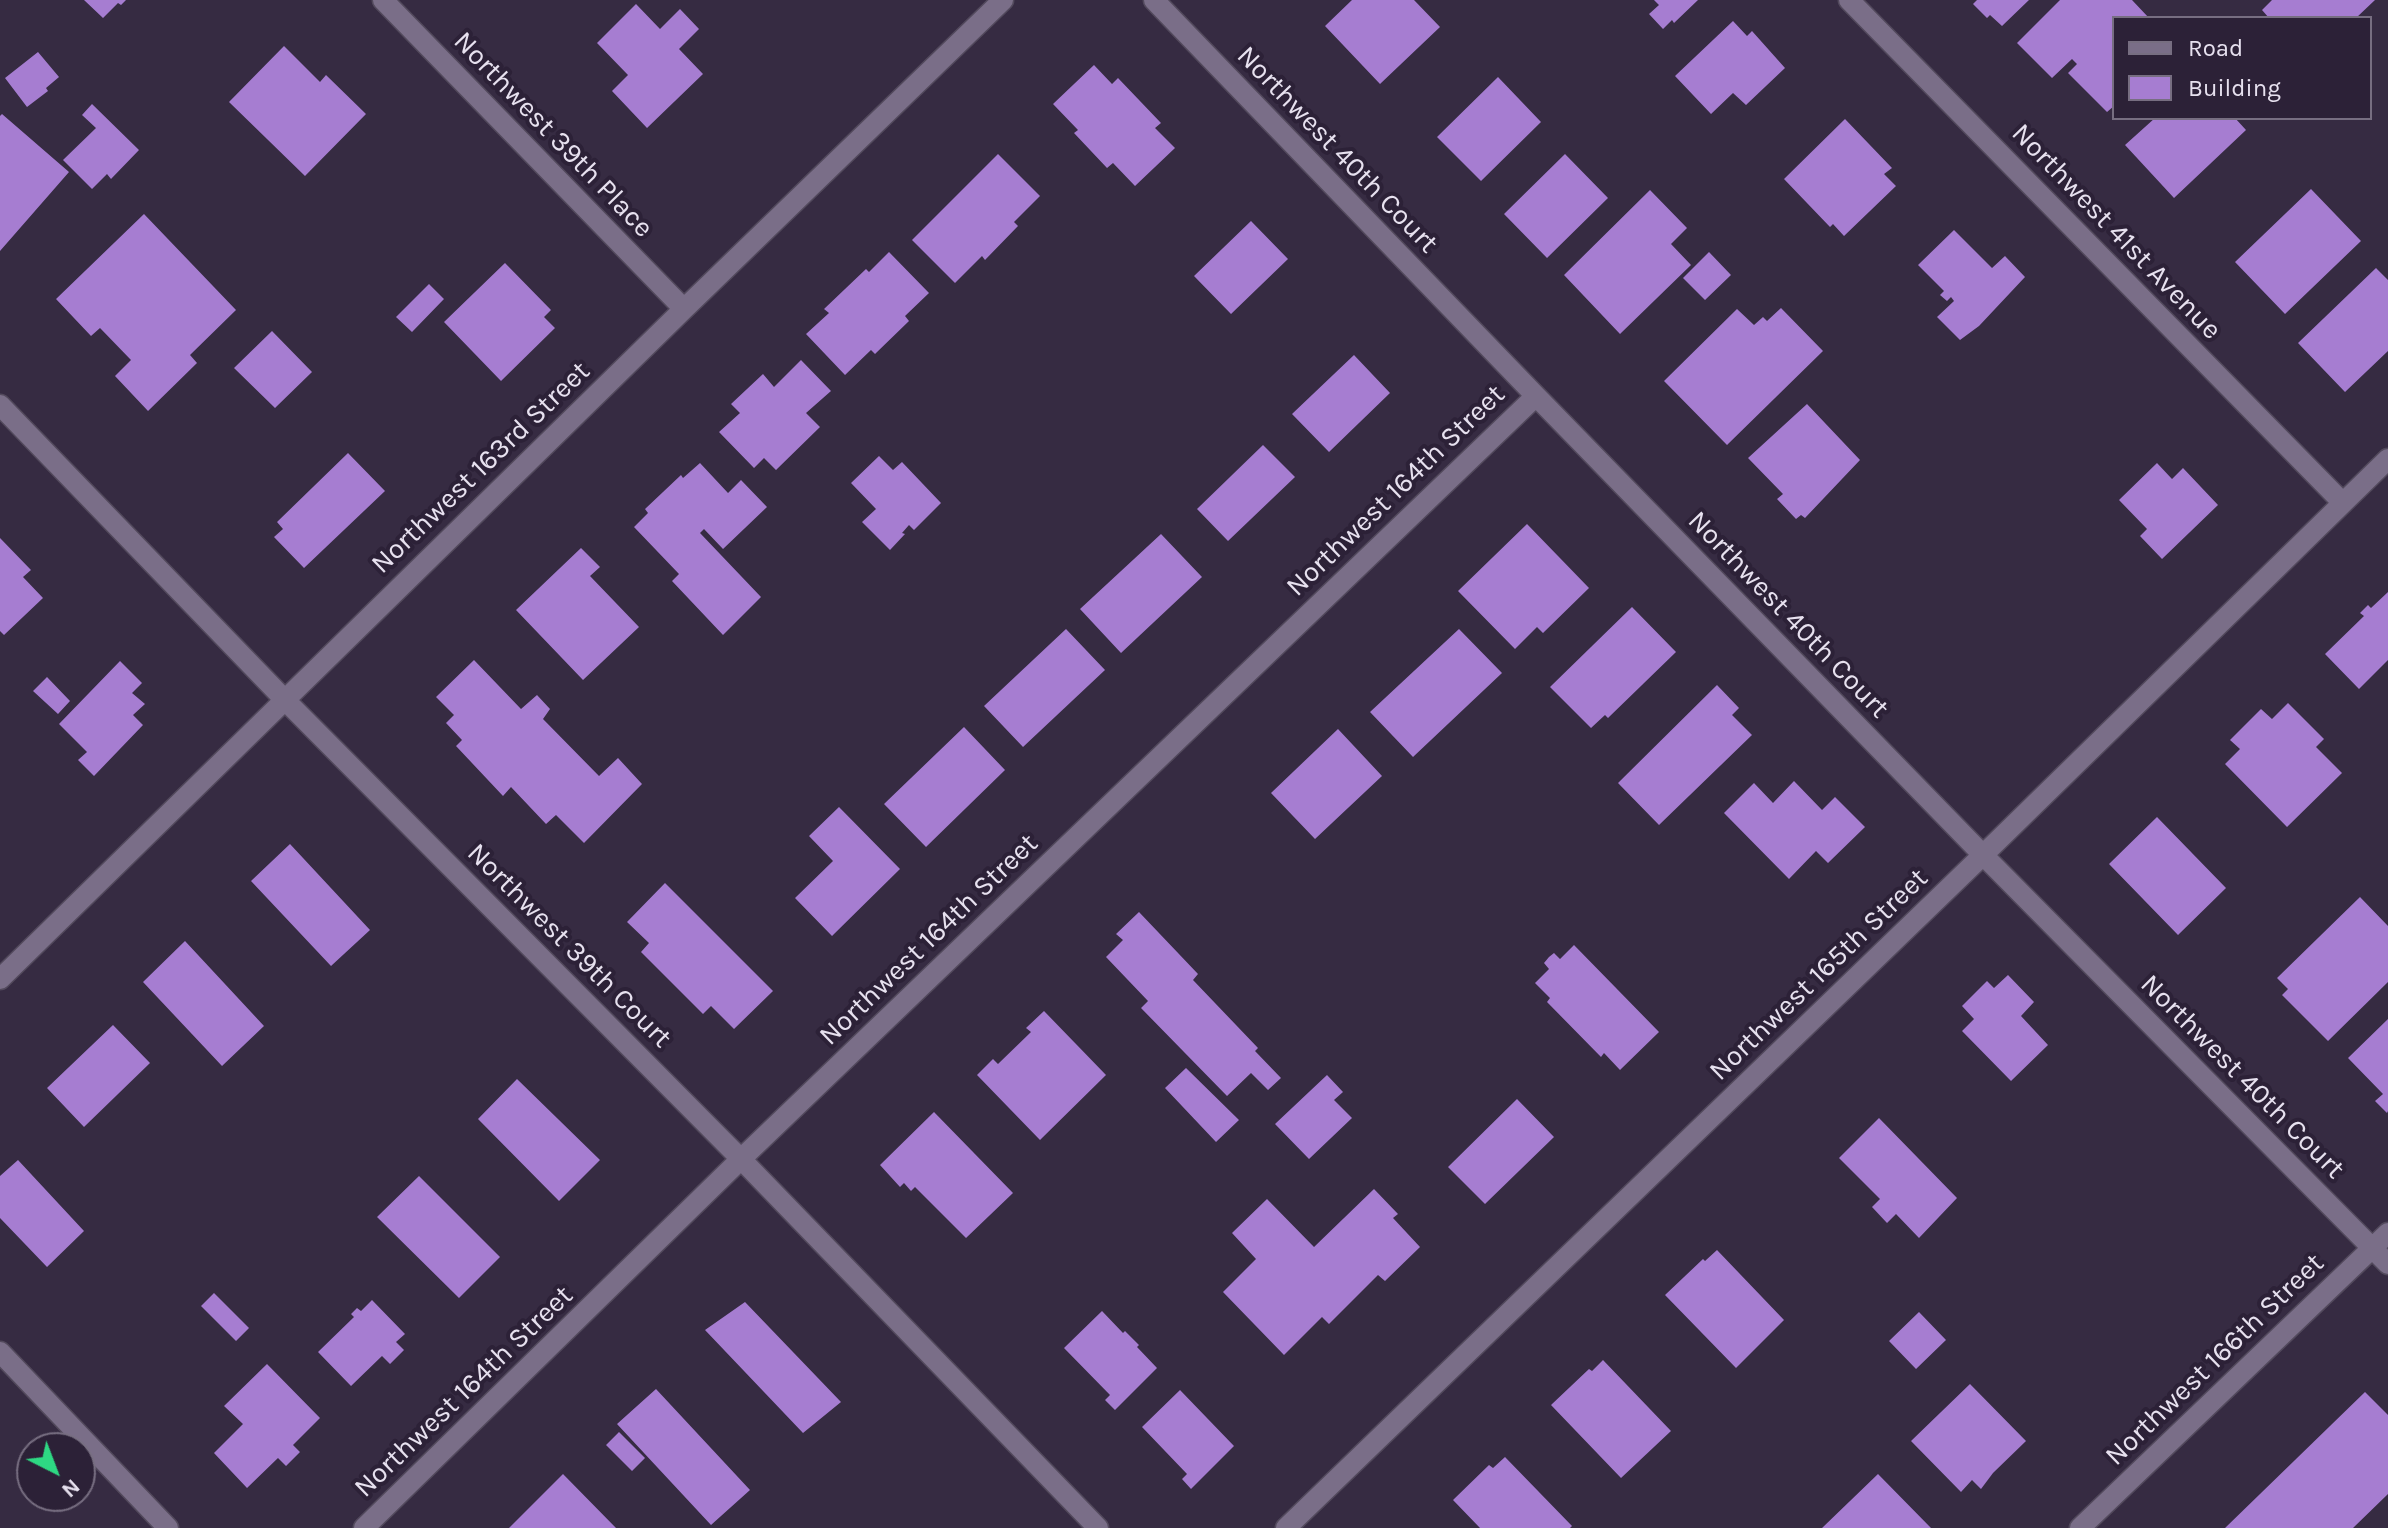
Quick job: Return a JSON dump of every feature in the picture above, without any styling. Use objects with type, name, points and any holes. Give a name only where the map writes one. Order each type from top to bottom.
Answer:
[{"type":"street","name":"Northwest 39th Place","points":[[383,0],[684,309]]},
{"type":"street","name":"Northwest 163rd Street","points":[[0,979],[1003,0]]},
{"type":"street","name":"Northwest 40th Court","points":[[1154,0],[1983,855],[2388,1264]]},
{"type":"street","name":"Northwest 41st Avenue","points":[[1849,0],[2343,503]]},
{"type":"street","name":"Northwest 164th Street","points":[[364,1528],[741,1159],[1536,396]]},
{"type":"street","name":"Northwest 39th Court","points":[[0,405],[284,699],[741,1159],[1098,1528]]},
{"type":"street","name":"Northwest 165th Street","points":[[1286,1528],[2388,459]]},
{"type":"street","name":"Northwest 166th Street","points":[[2080,1528],[2388,1233]]},
{"type":"street","points":[[0,1352],[168,1528]]},
{"type":"building","points":[[84,0],[126,0],[121,5],[118,3],[103,18]]},
{"type":"building","points":[[1352,0],[1414,0],[1440,27],[1380,84],[1325,26]]},
{"type":"building","points":[[1654,0],[1698,0],[1663,29],[1649,14],[1659,5]]},
{"type":"building","points":[[1977,0],[2029,0],[2002,26],[1990,15],[1987,18],[1973,4]]},
{"type":"building","points":[[2060,0],[2132,0],[2147,16],[2112,16],[2112,108],[2107,112],[2068,73],[2077,64],[2072,59],[2052,78],[2017,43]]},
{"type":"building","points":[[2272,0],[2375,0],[2358,16],[2267,16],[2262,10]]},
{"type":"building","points":[[636,4],[660,29],[680,9],[699,29],[679,49],[703,74],[647,128],[612,91],[628,75],[597,43]]},
{"type":"building","points":[[1733,21],[1747,36],[1752,31],[1785,68],[1746,105],[1733,93],[1711,114],[1675,76]]},
{"type":"building","points":[[284,46],[320,82],[326,75],[366,114],[305,176],[229,102]]},
{"type":"building","points":[[38,52],[59,77],[46,88],[48,91],[27,107],[5,78]]},
{"type":"building","points":[[1094,65],[1112,84],[1118,78],[1161,123],[1155,128],[1175,148],[1135,186],[1113,163],[1107,168],[1074,133],[1078,130],[1053,104]]},
{"type":"building","points":[[1498,77],[1541,122],[1481,181],[1437,137]]},
{"type":"building","points":[[92,104],[139,150],[111,179],[107,174],[92,189],[63,160],[96,128],[82,115]]},
{"type":"building","points":[[2,114],[69,172],[0,251],[0,116]]},
{"type":"building","points":[[1845,119],[1892,168],[1884,174],[1896,186],[1844,236],[1833,224],[1830,227],[1784,179]]},
{"type":"building","points":[[2153,120],[2237,120],[2246,130],[2174,198],[2125,145]]},
{"type":"building","points":[[998,154],[1040,196],[1014,222],[1018,226],[985,260],[982,256],[955,283],[912,240]]},
{"type":"building","points":[[1565,154],[1608,198],[1547,258],[1504,214]]},
{"type":"building","points":[[2311,189],[2361,241],[2285,314],[2235,262]]},
{"type":"building","points":[[1650,190],[1687,228],[1671,244],[1691,265],[1620,334],[1564,275]]},
{"type":"building","points":[[144,214],[236,310],[190,355],[197,363],[148,411],[115,376],[131,360],[100,328],[91,336],[56,299]]},
{"type":"building","points":[[1251,221],[1288,259],[1231,314],[1194,276]]},
{"type":"building","points":[[1954,230],[1992,268],[2005,256],[2025,277],[1979,326],[1960,340],[1937,317],[1954,301],[1951,297],[1947,301],[1940,295],[1944,291],[1918,265]]},
{"type":"building","points":[[889,252],[929,293],[905,316],[909,321],[875,354],[871,350],[845,375],[806,334],[829,313],[824,309]]},
{"type":"building","points":[[1709,252],[1731,275],[1705,300],[1683,278]]},
{"type":"building","points":[[505,263],[551,310],[544,317],[555,328],[501,381],[444,322]]},
{"type":"building","points":[[2376,268],[2388,280],[2388,351],[2345,392],[2298,343]]},
{"type":"building","points":[[429,284],[444,299],[412,332],[396,317]]},
{"type":"building","points":[[1781,308],[1823,351],[1727,445],[1664,381],[1737,309],[1754,325],[1763,317],[1767,321]]},
{"type":"building","points":[[272,331],[312,372],[275,408],[234,368]]},
{"type":"building","points":[[1354,355],[1390,393],[1329,452],[1292,414]]},
{"type":"building","points":[[801,360],[831,391],[806,413],[820,427],[776,470],[764,458],[754,468],[719,432],[740,413],[731,404],[763,374],[774,387]]},
{"type":"building","points":[[1807,404],[1860,460],[1805,518],[1801,515],[1796,519],[1777,499],[1783,494],[1748,458]]},
{"type":"building","points":[[1263,445],[1295,477],[1228,541],[1197,509]]},
{"type":"building","points":[[348,453],[385,491],[304,568],[274,537],[283,529],[277,522]]},
{"type":"building","points":[[879,456],[893,470],[902,462],[941,503],[914,530],[909,525],[890,550],[862,522],[876,509],[851,483]]},
{"type":"building","points":[[700,463],[728,493],[741,480],[767,507],[723,549],[704,529],[700,533],[761,597],[723,635],[672,581],[679,574],[634,527],[648,513],[645,509],[681,475],[683,478]]},
{"type":"building","points":[[2157,463],[2172,479],[2183,468],[2218,505],[2162,559],[2140,536],[2147,529],[2119,500]]},
{"type":"building","points":[[1527,524],[1589,588],[1543,633],[1537,627],[1515,649],[1458,591]]},
{"type":"building","points":[[1161,534],[1202,577],[1121,653],[1080,609]]},
{"type":"building","points":[[0,538],[31,570],[23,577],[43,598],[4,635],[0,631]]},
{"type":"building","points":[[581,548],[600,567],[590,576],[639,627],[583,680],[516,610]]},
{"type":"building","points":[[2388,592],[2388,660],[2359,689],[2325,654],[2364,616],[2360,613],[2368,605],[2371,608]]},
{"type":"building","points":[[1632,607],[1676,652],[1608,718],[1605,715],[1591,728],[1550,687]]},
{"type":"building","points":[[1066,629],[1105,670],[1023,747],[984,706]]},
{"type":"building","points":[[1459,629],[1502,673],[1413,757],[1370,712]]},
{"type":"building","points":[[474,660],[521,709],[537,695],[550,709],[543,719],[599,776],[618,758],[642,784],[584,843],[556,815],[546,824],[511,787],[503,796],[456,746],[462,740],[446,723],[454,715],[436,697]]},
{"type":"building","points":[[120,661],[142,683],[132,693],[145,704],[133,715],[143,725],[94,776],[78,760],[87,752],[59,724]]},
{"type":"building","points":[[47,677],[70,701],[58,714],[33,691]]},
{"type":"building","points":[[1717,685],[1739,708],[1732,715],[1752,735],[1659,825],[1618,783]]},
{"type":"building","points":[[2288,703],[2324,739],[2316,747],[2342,773],[2287,827],[2225,764],[2240,749],[2230,740],[2261,709],[2272,719]]},
{"type":"building","points":[[964,727],[1005,770],[926,847],[884,804]]},
{"type":"building","points":[[1338,729],[1382,776],[1315,839],[1271,793]]},
{"type":"building","points":[[1794,781],[1822,810],[1835,797],[1865,827],[1828,863],[1816,851],[1789,879],[1724,813],[1754,783],[1773,803]]},
{"type":"building","points":[[839,807],[900,869],[832,936],[795,898],[833,861],[809,836]]},
{"type":"building","points":[[2157,817],[2226,888],[2178,935],[2109,864]]},
{"type":"building","points":[[290,844],[370,930],[331,966],[251,881]]},
{"type":"building","points":[[665,883],[773,991],[734,1029],[711,1006],[703,1014],[641,952],[649,943],[627,922]]},
{"type":"building","points":[[2360,897],[2388,926],[2388,982],[2328,1041],[2282,995],[2288,989],[2277,978]]},
{"type":"building","points":[[1139,912],[1198,974],[1193,980],[1258,1048],[1255,1051],[1281,1078],[1268,1090],[1251,1073],[1227,1096],[1141,1008],[1148,1001],[1106,957],[1123,940],[1116,934]]},
{"type":"building","points":[[185,941],[264,1026],[222,1066],[143,982]]},
{"type":"building","points":[[1574,945],[1659,1032],[1620,1070],[1604,1053],[1601,1057],[1547,1002],[1550,998],[1535,983],[1549,969],[1544,963],[1549,957],[1554,953],[1560,959]]},
{"type":"building","points":[[2008,975],[2034,1002],[2021,1016],[2048,1045],[2011,1081],[1962,1031],[1974,1019],[1962,1006],[1987,981],[1994,988]]},
{"type":"building","points":[[1044,1011],[1106,1075],[1040,1140],[977,1075],[993,1059],[998,1064],[1031,1032],[1026,1028]]},
{"type":"building","points":[[2388,1019],[2387,1113],[2375,1101],[2383,1094],[2348,1058]]},
{"type":"building","points":[[113,1025],[150,1063],[84,1127],[47,1088]]},
{"type":"building","points":[[1186,1068],[1239,1120],[1216,1142],[1165,1088]]},
{"type":"building","points":[[1327,1075],[1343,1092],[1334,1100],[1352,1118],[1309,1159],[1275,1124]]},
{"type":"building","points":[[517,1079],[600,1160],[559,1201],[478,1119]]},
{"type":"building","points":[[1517,1099],[1554,1137],[1485,1204],[1448,1167]]},
{"type":"building","points":[[934,1112],[1013,1193],[966,1238],[915,1187],[911,1191],[904,1183],[900,1187],[880,1165]]},
{"type":"building","points":[[1879,1118],[1957,1198],[1919,1238],[1896,1214],[1887,1223],[1872,1207],[1880,1199],[1839,1158]]},
{"type":"building","points":[[18,1160],[84,1231],[47,1267],[0,1218],[0,1176]]},
{"type":"building","points":[[419,1176],[500,1257],[459,1298],[377,1217]]},
{"type":"building","points":[[1374,1189],[1398,1214],[1393,1218],[1420,1247],[1385,1281],[1378,1275],[1329,1324],[1322,1317],[1284,1355],[1223,1292],[1256,1259],[1232,1233],[1267,1199],[1314,1247]]},
{"type":"building","points":[[1717,1250],[1784,1320],[1736,1368],[1665,1295]]},
{"type":"building","points":[[214,1293],[249,1328],[236,1341],[201,1306]]},
{"type":"building","points":[[372,1300],[405,1334],[396,1342],[404,1350],[390,1364],[382,1356],[351,1386],[318,1352],[354,1317],[351,1314],[357,1308],[361,1311]]},
{"type":"building","points":[[745,1302],[841,1402],[803,1433],[705,1330]]},
{"type":"building","points":[[1102,1311],[1139,1345],[1137,1347],[1157,1368],[1115,1410],[1105,1400],[1110,1395],[1064,1348]]},
{"type":"building","points":[[1919,1312],[1946,1340],[1916,1369],[1889,1341]]},
{"type":"building","points":[[1603,1360],[1671,1431],[1621,1478],[1551,1405]]},
{"type":"building","points":[[267,1364],[320,1418],[293,1445],[300,1452],[286,1466],[278,1458],[247,1488],[214,1453],[243,1424],[224,1406]]},
{"type":"building","points":[[1970,1384],[2026,1441],[1981,1489],[1972,1480],[1961,1492],[1911,1441]]},
{"type":"building","points":[[656,1389],[750,1490],[711,1525],[617,1424]]},
{"type":"building","points":[[1180,1390],[1234,1446],[1191,1489],[1182,1479],[1187,1474],[1142,1427]]},
{"type":"building","points":[[2365,1392],[2388,1415],[2388,1494],[2353,1528],[2225,1528]]},
{"type":"building","points":[[619,1432],[645,1458],[632,1471],[606,1445]]},
{"type":"building","points":[[1505,1457],[1572,1526],[1570,1528],[1480,1528],[1453,1500],[1489,1465],[1493,1468]]},
{"type":"building","points":[[563,1474],[616,1528],[509,1528]]},
{"type":"building","points":[[1878,1474],[1931,1528],[1822,1528]]}]
